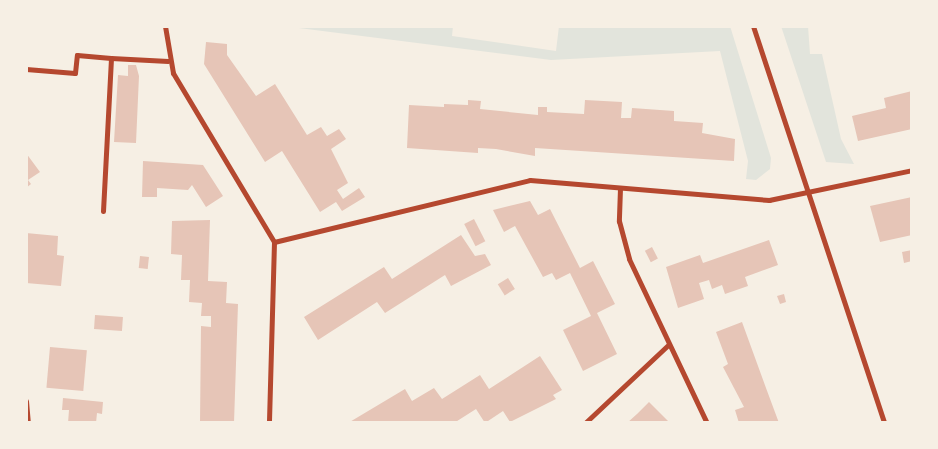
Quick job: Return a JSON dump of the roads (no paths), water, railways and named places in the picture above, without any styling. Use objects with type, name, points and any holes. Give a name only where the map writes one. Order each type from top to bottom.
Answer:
[{"type":"street","points":[[164,26],[168,61],[274,242],[269,423]]},
{"type":"street","points":[[752,26],[884,423]]},
{"type":"street","points":[[26,69],[75,73],[77,56],[168,61]]},
{"type":"street","points":[[103,210],[111,58]]},
{"type":"street","points":[[274,242],[530,180],[757,200],[808,194],[912,170]]},
{"type":"street","points":[[620,188],[619,221],[629,259],[707,423]]},
{"type":"street","points":[[585,423],[669,344]]},
{"type":"street","points":[[26,401],[28,423]]}]
